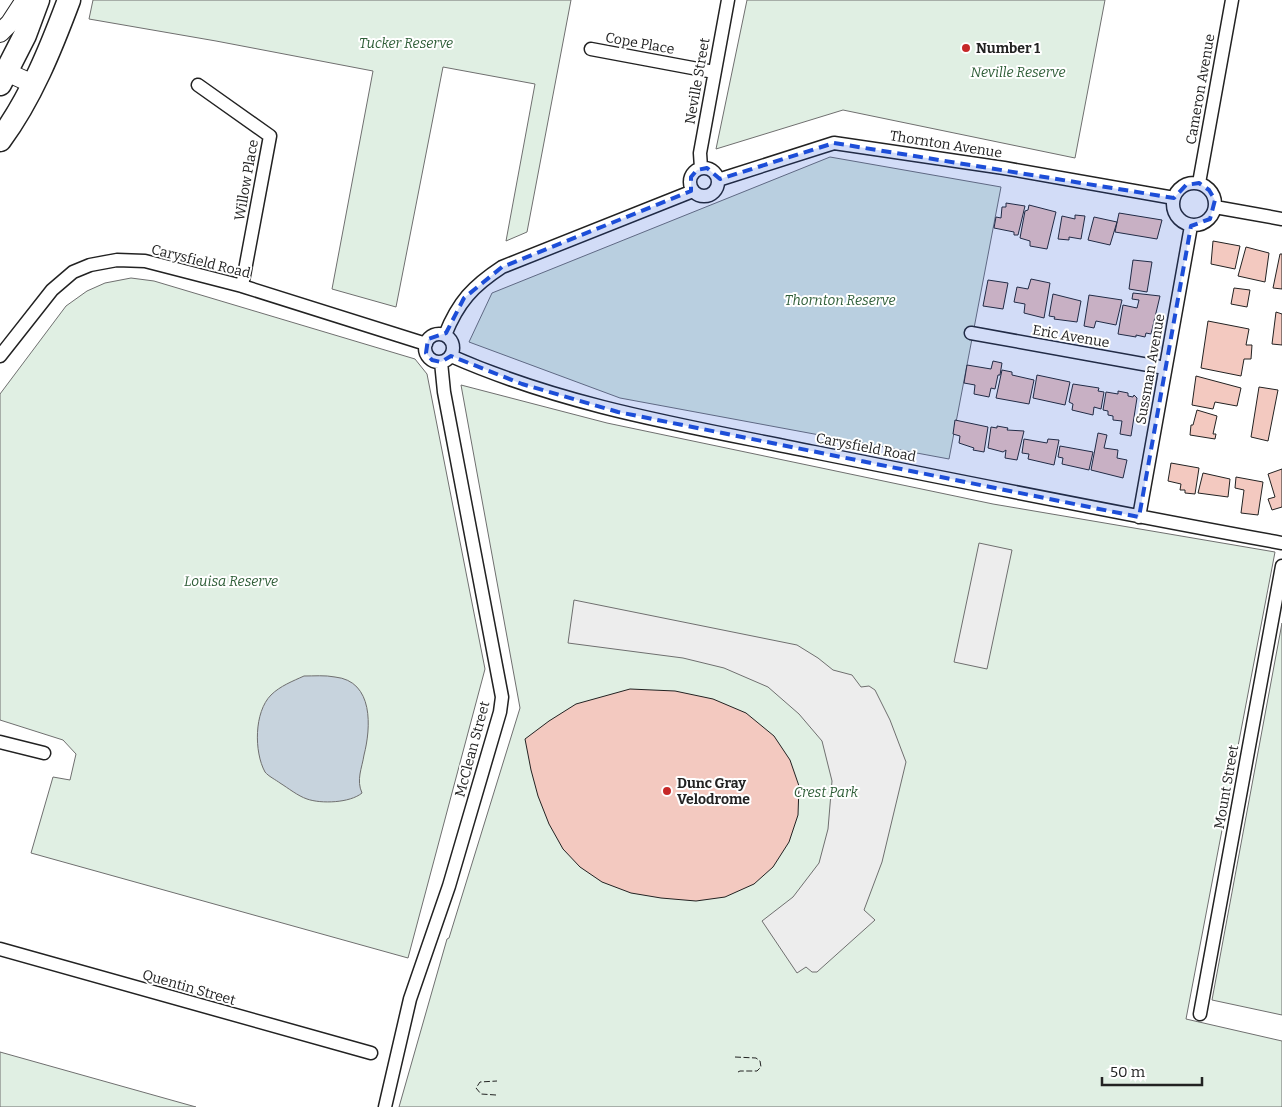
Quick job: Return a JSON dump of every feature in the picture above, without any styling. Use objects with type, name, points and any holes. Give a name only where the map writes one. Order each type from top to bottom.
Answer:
[{"type":"highway","points":[[2,75],[25,35],[38,0]]},
{"type":"highway","points":[[0,140],[33,84],[54,39],[69,0]]},
{"type":"main road","points":[[0,33],[10,23],[25,0]]},
{"type":"main road","points":[[2,75],[33,84]]},
{"type":"street","name":"Neville Street","points":[[702,168],[700,153],[728,0]]},
{"type":"street","name":"Cameron Avenue","points":[[1199,184],[1232,0]]},
{"type":"street","name":"Cope Place","points":[[591,49],[714,72]]},
{"type":"street","name":"Willow Place","points":[[198,85],[270,136],[242,286]]},
{"type":"street","name":"Thornton Avenue","points":[[446,335],[451,320],[464,298],[475,286],[502,267],[693,191],[700,196],[709,195],[716,189],[718,180],[834,142],[1004,168],[1174,198]]},
{"type":"street","points":[[693,191],[690,187],[691,177],[697,170],[702,168],[712,171],[718,180]]},
{"type":"street","points":[[1186,184],[1199,184],[1210,190],[1215,200],[1215,207],[1210,219],[1204,223],[1191,226],[1184,223],[1174,212],[1174,198],[1186,184]]},
{"type":"street","points":[[1215,207],[1282,219]]},
{"type":"street","name":"Sussman Avenue","points":[[1139,517],[1191,226]]},
{"type":"street","name":"Carysfield Road","points":[[0,356],[52,290],[73,272],[90,265],[117,260],[145,261],[242,286],[426,344]]},
{"type":"street","name":"Eric Avenue","points":[[971,333],[1165,368]]},
{"type":"street","points":[[441,334],[446,335],[453,345],[446,359],[432,360],[426,353],[426,344],[432,336],[441,334]]},
{"type":"street","name":"Carysfield Road","points":[[446,359],[522,384],[618,412],[1139,517],[1282,543]]},
{"type":"street","name":"McClean Street","points":[[384,1107],[410,999],[449,886],[500,712],[502,697],[448,410],[446,359]]},
{"type":"street","name":"Mount Street","points":[[1200,1014],[1282,566]]},
{"type":"street","points":[[0,742],[44,754]]},
{"type":"street","name":"Quentin Street","points":[[0,950],[371,1053]]},
{"type":"highlighted area","points":[[834,143],[1174,198],[1186,185],[1199,183],[1209,190],[1215,200],[1210,219],[1191,226],[1139,517],[618,412],[522,384],[451,356],[441,362],[432,360],[426,353],[428,339],[446,333],[464,298],[502,267],[691,191],[691,177],[697,170],[707,168],[720,179]]},
{"type":"green space","name":"Tucker Reserve","points":[[93,0],[571,0],[527,232],[506,241],[535,84],[443,67],[396,307],[332,289],[373,71],[89,19]]},
{"type":"green space","name":"Neville Reserve","points":[[747,0],[1105,0],[1075,158],[843,110],[716,149]]},
{"type":"green space","name":"Thornton Reserve","points":[[830,157],[1001,187],[949,459],[620,398],[469,342],[492,293]]},
{"type":"green space","name":"Louisa Reserve","points":[[131,278],[154,281],[415,359],[427,374],[485,669],[408,958],[31,853],[53,777],[70,780],[76,754],[63,740],[0,720],[0,394],[66,306],[87,291],[105,283]]},
{"type":"green space","name":"Crest Park","points":[[461,385],[607,423],[993,504],[1275,552],[1186,1019],[1282,1041],[1282,1107],[399,1107],[447,939],[449,938],[520,708]]},
{"type":"green space","points":[[1282,623],[1282,1015],[1212,1000]]},
{"type":"green space","points":[[0,1052],[196,1107],[0,1107]]},
{"type":"shaded area","points":[[979,543],[1012,550],[987,669],[954,662]]},
{"type":"shaded area","points":[[574,600],[797,645],[833,670],[852,675],[861,687],[869,686],[875,690],[890,720],[906,762],[882,862],[864,910],[875,920],[817,972],[812,972],[806,967],[797,973],[762,921],[793,897],[819,863],[828,829],[832,781],[822,741],[799,714],[768,687],[724,668],[683,658],[568,643]]},
{"type":"shaded area","points":[[304,676],[331,676],[348,680],[357,687],[363,696],[367,707],[368,732],[359,779],[362,793],[350,799],[327,802],[304,798],[270,776],[265,772],[261,764],[257,732],[261,711],[265,702],[271,695],[287,684]]},
{"type":"building","points":[[1006,203],[1025,206],[1018,235],[1014,235],[1014,232],[994,228],[996,217],[1001,218],[1002,207],[1006,207]]},
{"type":"building","points":[[1029,205],[1056,212],[1047,249],[1030,246],[1030,241],[1020,238],[1025,211],[1028,210]]},
{"type":"building","points":[[1119,213],[1162,220],[1157,239],[1115,232]]},
{"type":"building","points":[[1075,215],[1085,216],[1081,239],[1069,237],[1069,240],[1058,239],[1062,216],[1075,219]]},
{"type":"building","points":[[1094,217],[1117,222],[1110,245],[1088,240]]},
{"type":"building","points":[[1213,241],[1240,246],[1235,269],[1211,264]]},
{"type":"building","points":[[1246,247],[1269,253],[1265,282],[1238,276]]},
{"type":"building","points":[[1280,254],[1282,254],[1282,289],[1273,288]]},
{"type":"building","points":[[1133,260],[1152,262],[1147,292],[1129,289]]},
{"type":"building","points":[[1031,279],[1050,283],[1044,318],[1024,313],[1025,304],[1014,302],[1017,287],[1028,289]]},
{"type":"building","points":[[988,280],[1008,283],[1003,309],[983,306]]},
{"type":"building","points":[[1234,288],[1250,290],[1247,307],[1231,304]]},
{"type":"building","points":[[1133,293],[1160,296],[1151,334],[1146,333],[1145,337],[1118,334],[1123,305],[1137,308],[1139,300],[1132,299]]},
{"type":"building","points":[[1053,294],[1081,301],[1077,322],[1054,319],[1055,317],[1049,316]]},
{"type":"building","points":[[1089,295],[1122,300],[1116,325],[1096,321],[1094,328],[1084,326]]},
{"type":"building","points":[[1276,312],[1282,314],[1282,345],[1272,344]]},
{"type":"building","points":[[1208,321],[1249,329],[1246,345],[1252,345],[1251,359],[1244,359],[1241,376],[1201,368]]},
{"type":"building","points":[[993,361],[1002,363],[995,389],[991,388],[989,397],[974,394],[975,385],[964,383],[967,365],[991,369]]},
{"type":"building","points":[[1002,370],[1012,372],[1012,375],[1034,380],[1029,404],[996,398]]},
{"type":"building","points":[[1037,375],[1070,382],[1065,405],[1033,398]]},
{"type":"building","points":[[1196,376],[1241,388],[1237,406],[1215,402],[1213,409],[1192,405]]},
{"type":"building","points":[[1073,384],[1099,388],[1098,391],[1104,392],[1101,409],[1094,407],[1093,415],[1072,410],[1073,404],[1069,402]]},
{"type":"building","points":[[1259,387],[1278,390],[1268,441],[1251,437]]},
{"type":"building","points":[[1118,391],[1128,393],[1128,396],[1133,397],[1134,395],[1137,398],[1131,436],[1120,434],[1122,421],[1113,420],[1113,416],[1108,415],[1108,411],[1103,410],[1106,392],[1118,394]]},
{"type":"building","points":[[1197,410],[1217,416],[1213,434],[1216,434],[1215,439],[1190,435],[1191,425],[1193,425]]},
{"type":"building","points":[[955,420],[988,427],[984,452],[973,450],[974,448],[959,443],[960,436],[953,434]]},
{"type":"building","points":[[997,426],[1008,428],[1007,430],[1024,431],[1017,460],[1005,458],[1006,450],[1003,452],[988,448],[991,427],[997,428]]},
{"type":"building","points":[[1098,433],[1107,435],[1104,448],[1118,450],[1117,458],[1127,460],[1123,478],[1091,470]]},
{"type":"building","points":[[1024,439],[1047,443],[1048,439],[1059,440],[1054,465],[1028,459],[1029,454],[1022,453]]},
{"type":"building","points":[[1060,446],[1093,452],[1089,470],[1062,464],[1063,458],[1058,457]]},
{"type":"building","points":[[1171,463],[1199,468],[1195,494],[1185,493],[1185,490],[1180,490],[1181,484],[1168,481]]},
{"type":"building","points":[[1282,469],[1282,507],[1272,510],[1268,499],[1275,497],[1268,474]]},
{"type":"building","points":[[1203,473],[1230,479],[1228,497],[1198,493]]},
{"type":"building","points":[[1236,477],[1263,482],[1258,515],[1241,513],[1244,490],[1235,488]]},
{"type":"building","name":"Dunc Gray Velodrome","points":[[630,689],[675,691],[713,699],[746,713],[774,736],[790,760],[799,786],[798,815],[789,842],[773,867],[754,884],[725,897],[696,901],[631,893],[602,882],[580,867],[563,849],[549,824],[538,796],[525,739],[576,704]]},
{"type":"fence","points":[[735,1057],[756,1058],[760,1061],[761,1067],[757,1071],[740,1071],[736,1073]]},
{"type":"fence","points":[[496,1095],[481,1094],[476,1088],[480,1082],[497,1081]]},
{"type":"place","name":"Number 1","points":[[966,48]]},
{"type":"place","name":"Dunc Gray Velodrome","points":[[667,791]]}]
